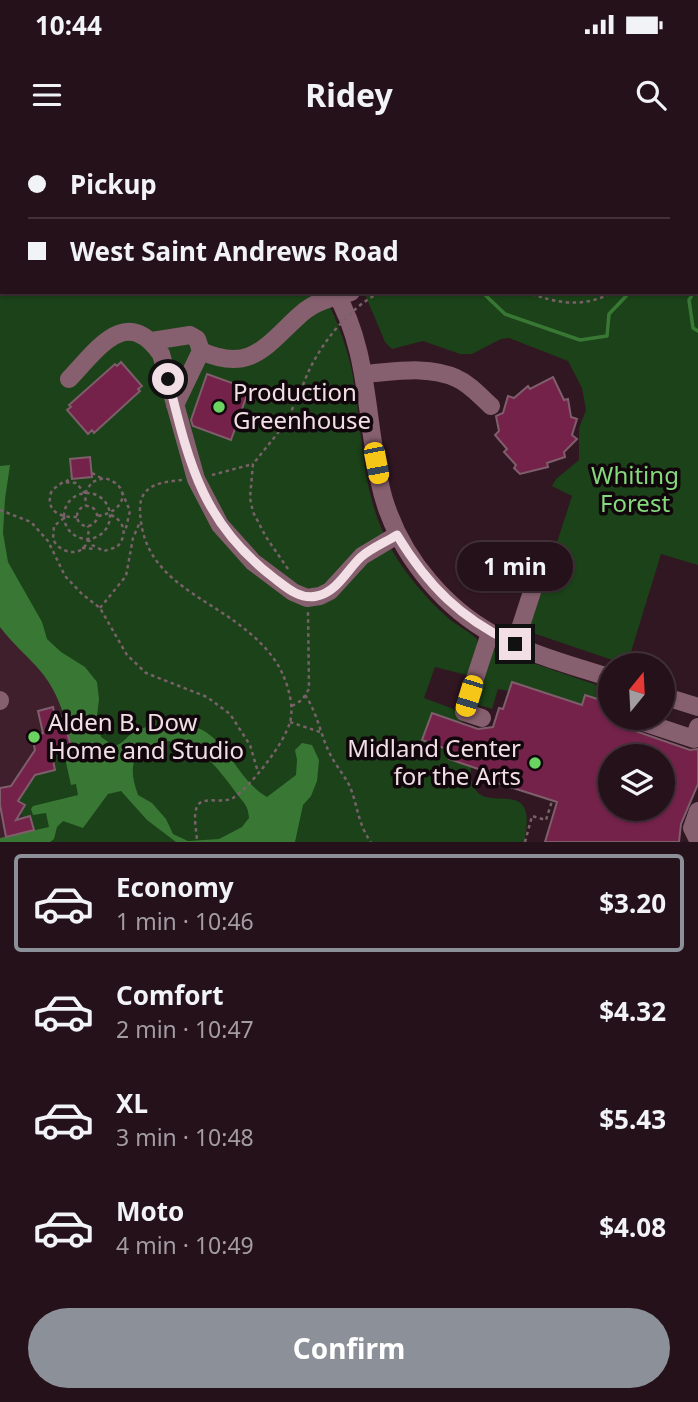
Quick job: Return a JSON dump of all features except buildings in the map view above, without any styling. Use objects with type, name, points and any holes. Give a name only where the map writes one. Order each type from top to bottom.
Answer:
[{"type":"street","points":[[201,351],[237,360],[257,355],[272,344],[302,313],[339,294]]},
{"type":"street","points":[[341,294],[363,374],[380,488],[397,535],[410,556],[442,596],[462,614],[491,633],[598,673]]},
{"type":"street","points":[[69,379],[108,340],[123,331],[139,332],[152,341],[161,354],[195,479],[220,525],[253,562],[293,592],[307,598],[330,591],[362,556],[397,535]]},
{"type":"street","points":[[152,341],[190,334],[197,339],[201,351],[174,405]]},
{"type":"street","points":[[363,374],[436,372],[456,378],[469,386],[491,406]]},
{"type":"street","points":[[515,644],[541,561]]},
{"type":"street","points":[[482,718],[464,712],[491,633]]},
{"type":"street","points":[[676,700],[698,707]]},
{"type":"street","points":[[667,730],[694,739],[698,727]]},
{"type":"street","points":[[698,811],[692,828],[698,840]]},
{"type":"path","points":[[197,842],[195,814],[198,805],[204,801],[224,801],[235,796],[258,773],[279,744],[290,722],[292,706],[284,675],[268,651],[246,630],[180,586],[162,568],[146,546],[140,522],[140,502],[147,489],[159,482],[195,479],[253,464],[286,423],[308,370],[334,330],[378,294]]},
{"type":"path","points":[[532,294],[552,301],[580,303],[599,300],[610,294]]},
{"type":"path","points":[[253,464],[250,498],[253,512],[266,537],[293,576]]},
{"type":"path","points":[[82,548],[104,551],[117,547],[128,528],[130,511],[121,490],[111,480],[92,473]]},
{"type":"path","points":[[66,482],[72,476]]},
{"type":"path","points":[[102,478],[92,482],[85,493],[72,498],[66,505],[64,518],[70,533],[88,539],[98,536],[105,530],[110,514],[120,505],[121,490]]},
{"type":"path","points":[[88,526],[88,539],[82,548],[74,553],[60,550],[53,539],[55,519],[50,504],[52,490],[57,485],[76,483],[85,493],[105,501],[110,514],[121,522],[124,535]]},
{"type":"path","points":[[85,493],[86,506]]},
{"type":"path","points":[[86,506],[94,509],[97,516],[88,526],[81,524],[77,517],[79,509],[86,506]]},
{"type":"path","points":[[0,510],[31,522],[48,541],[65,576],[100,608],[127,655],[146,673],[208,697],[230,714],[250,745],[258,773]]},
{"type":"path","points":[[52,510],[64,518]]},
{"type":"path","points":[[130,511],[140,510]]},
{"type":"path","points":[[97,516],[110,514]]},
{"type":"path","points":[[54,526],[64,518],[77,517]]},
{"type":"path","points":[[100,608],[126,576],[133,538],[140,522]]},
{"type":"path","points":[[88,539],[98,549]]},
{"type":"path","points":[[292,706],[302,700],[309,682],[307,598]]},
{"type":"path","points":[[305,695],[316,711],[329,753],[349,786],[359,822],[371,842]]},
{"type":"path","points":[[290,722],[321,733]]},
{"type":"path","points":[[525,842],[532,816],[546,820],[552,801]]},
{"type":"shaded area","points":[[10,465],[3,533],[8,562],[42,622],[47,639],[61,652],[85,667],[97,682],[97,716],[101,737],[114,746],[135,731],[149,726],[172,723],[190,725],[216,740],[244,776],[267,797],[296,775],[295,750],[302,743],[312,745],[319,760],[317,781],[311,796],[303,805],[295,842],[176,842],[147,820],[121,791],[108,794],[83,828],[63,821],[50,842],[0,842],[0,838],[49,827],[46,813],[33,815],[33,806],[78,795],[76,784],[71,785],[63,749],[72,747],[66,729],[58,730],[56,723],[63,713],[57,697],[36,666],[0,627],[0,466]],"holes":[[[178,742],[206,757],[244,803],[249,818],[242,827],[219,839],[188,841],[173,834],[166,819],[152,803],[138,795],[133,766],[139,753],[155,744]]]},
{"type":"shaded area","name":"Alden B. Dow Home and Studio","points":[[0,627],[42,670],[57,692],[71,746],[55,770],[19,801],[25,805],[34,830],[0,838]]},
{"type":"green space","points":[[0,294],[324,294],[349,357],[368,485],[382,530],[393,552],[418,587],[447,617],[477,639],[478,644],[467,675],[435,667],[424,698],[470,715],[463,718],[461,723],[432,713],[423,740],[452,751],[450,759],[471,766],[473,785],[481,795],[514,800],[523,805],[527,818],[524,842],[0,842],[0,838],[34,830],[30,817],[23,818],[21,812],[25,805],[18,800],[35,775],[55,770],[51,750],[71,745],[57,692],[42,670],[0,627]]},
{"type":"green space","name":"Whiting Forest","points":[[365,294],[698,294],[698,565],[661,554],[631,653],[598,653],[598,655],[530,632],[529,629],[572,496],[552,486],[556,479],[579,460],[579,428],[586,410],[582,388],[568,361],[509,338],[501,339],[472,354],[460,354],[423,341],[392,349],[385,342]]},
{"type":"green space","points":[[495,650],[598,686],[598,699],[585,695],[582,705],[512,682],[509,691],[498,689],[492,709],[479,705],[475,701]]},
{"type":"waterway","points":[[484,294],[505,314],[580,340],[607,336],[609,314],[628,294]]},
{"type":"waterway","points":[[693,294],[689,300],[693,328],[698,331]]},
{"type":"place","name":"Production Greenhouse","points":[[219,407]]},
{"type":"place","name":"Alden B. Dow Home and Studio","points":[[34,737]]},
{"type":"place","name":"Midland Center for the Arts","points":[[535,763]]},
{"type":"route","points":[[168,379],[195,479],[220,525],[253,562],[293,592],[307,598],[320,596],[330,591],[362,556],[397,535],[442,596],[462,614],[491,633],[515,644]]}]
